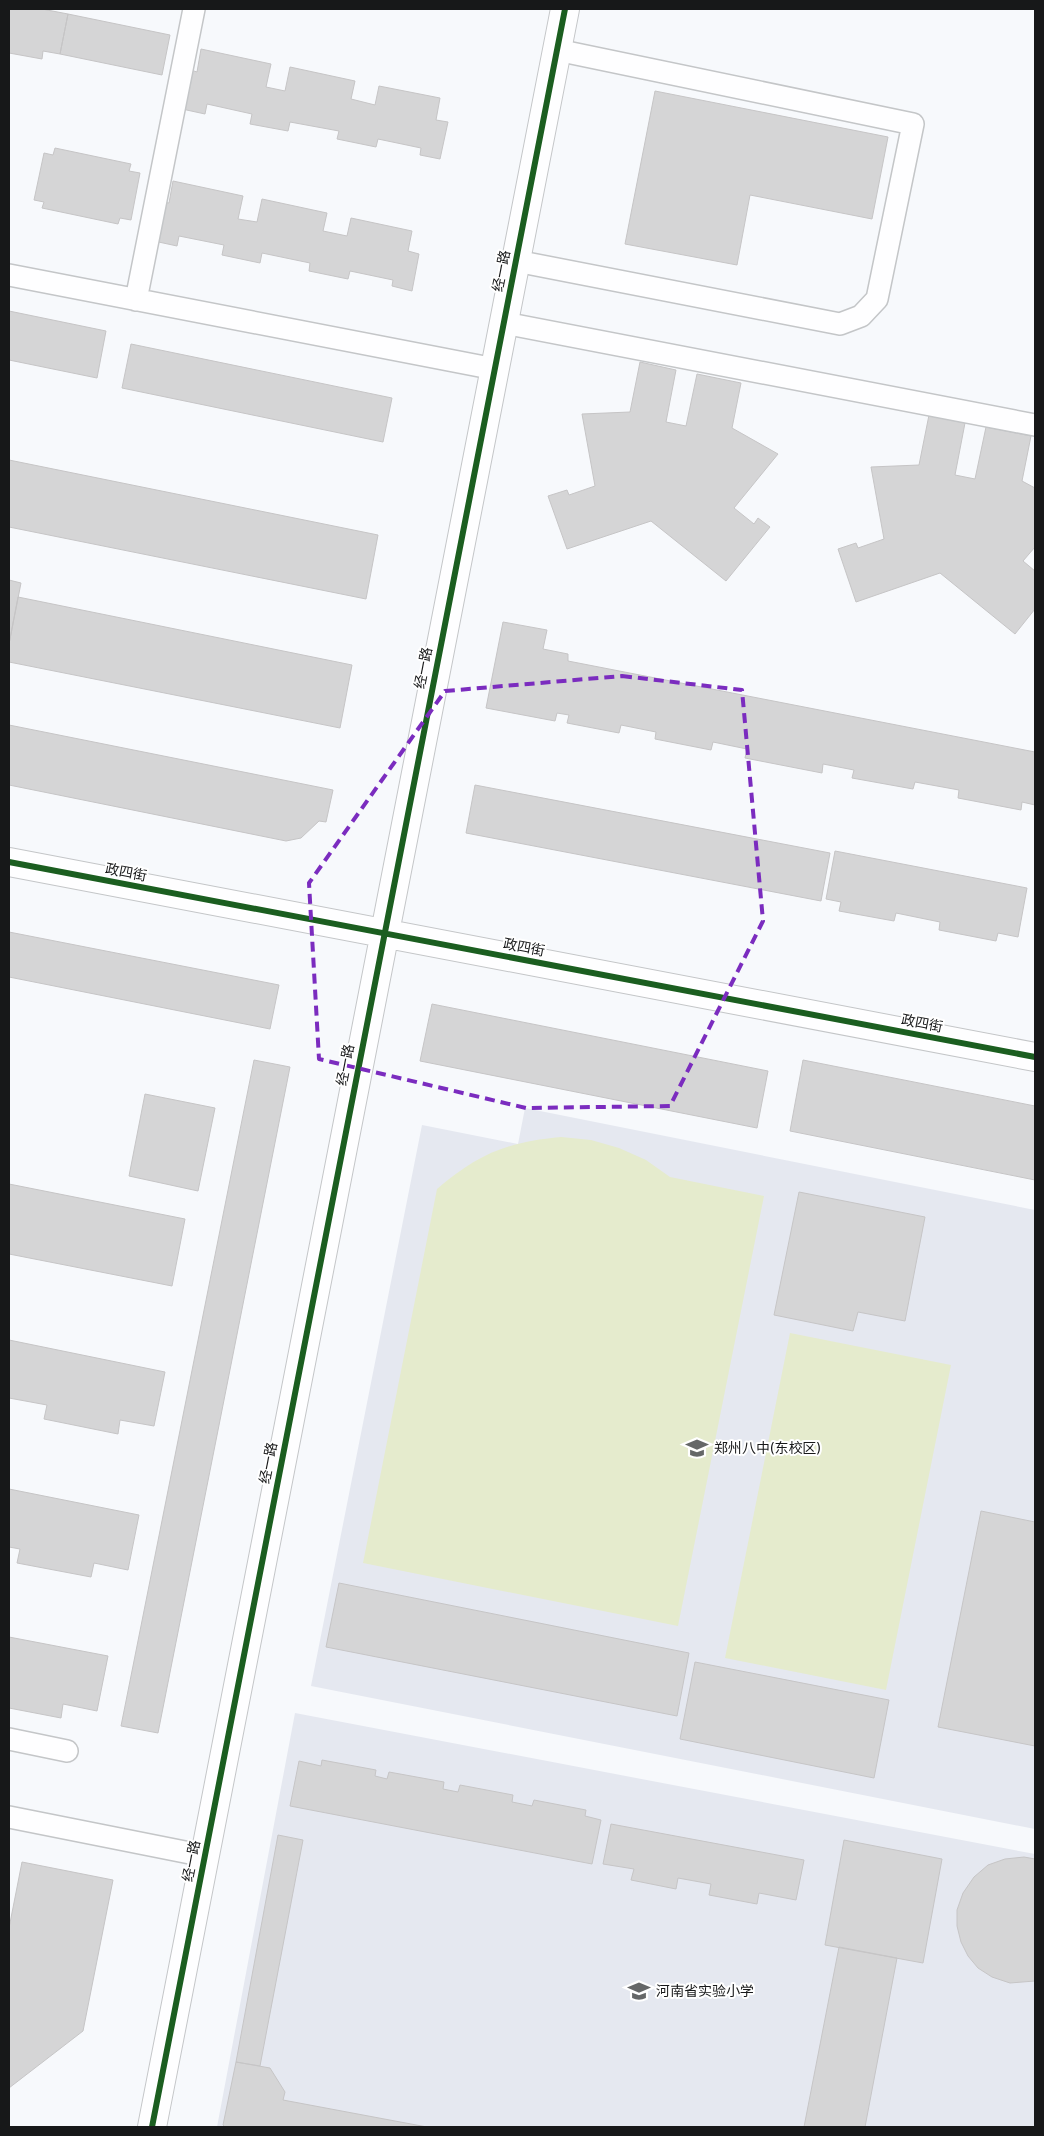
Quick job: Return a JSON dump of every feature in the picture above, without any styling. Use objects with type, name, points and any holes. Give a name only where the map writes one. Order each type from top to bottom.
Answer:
[{"type":"street","name":"经一路","points":[[152,2127],[565,9]]},
{"type":"street","name":"政四街","points":[[9,862],[1035,1057]]},
{"type":"lane","points":[[136,300],[194,9]]},
{"type":"lane","points":[[516,261],[840,324],[861,316],[877,299],[913,124],[557,50]]},
{"type":"lane","points":[[9,276],[495,369]]},
{"type":"lane","points":[[504,323],[1035,426]]},
{"type":"lane","points":[[9,1739],[67,1751]]},
{"type":"lane","points":[[9,1818],[205,1856]]},
{"type":"highlighted area","points":[[622,676],[742,690],[763,921],[670,1106],[526,1108],[319,1059],[309,883],[445,691]]},
{"type":"shaded area","name":"郑州八中(东校区)","points":[[525,1108],[1035,1210],[1035,1829],[311,1686],[422,1125],[518,1144]]},
{"type":"shaded area","name":"河南省实验小学","points":[[295,1713],[1035,1854],[1035,2127],[217,2127]]},
{"type":"green space","points":[[561,1137],[591,1140],[619,1148],[646,1160],[670,1177],[764,1196],[678,1626],[363,1563],[437,1189],[466,1167],[494,1152],[525,1142]]},
{"type":"green space","points":[[790,1333],[951,1365],[886,1690],[725,1658]]},
{"type":"building","points":[[9,9],[42,9],[68,14],[60,54],[43,51],[42,59],[9,53]]},
{"type":"building","points":[[68,14],[170,35],[162,75],[60,54]]},
{"type":"building","points":[[201,49],[271,64],[266,87],[285,91],[290,67],[355,81],[351,99],[375,105],[379,86],[440,98],[436,120],[448,122],[440,159],[420,155],[421,148],[378,139],[376,147],[337,139],[339,131],[290,122],[288,131],[250,124],[252,114],[207,104],[205,114],[182,109],[191,70],[197,72]]},
{"type":"building","points":[[655,91],[888,137],[872,219],[750,195],[737,265],[625,244]]},
{"type":"building","points":[[55,148],[131,164],[129,171],[140,173],[131,220],[120,218],[118,224],[42,208],[44,202],[34,200],[44,153],[53,155]]},
{"type":"building","points":[[173,181],[243,196],[238,219],[257,222],[262,199],[327,213],[323,231],[347,236],[351,218],[412,231],[408,251],[419,254],[412,291],[392,286],[393,280],[350,271],[348,279],[309,271],[310,263],[262,253],[260,263],[222,255],[224,245],[179,236],[177,246],[154,241],[162,202],[169,203]]},
{"type":"building","points":[[9,311],[106,331],[97,378],[9,360]]},
{"type":"building","points":[[131,344],[392,398],[383,442],[122,388]]},
{"type":"building","points":[[640,362],[676,370],[666,422],[686,426],[697,374],[741,383],[732,428],[778,454],[734,508],[754,524],[758,518],[770,527],[726,581],[651,521],[567,549],[548,496],[567,490],[569,495],[595,486],[582,414],[630,412]]},
{"type":"building","points":[[929,415],[965,423],[955,475],[975,479],[986,427],[1031,436],[1022,481],[1035,488],[1035,547],[1023,561],[1035,571],[1035,609],[1015,634],[940,573],[856,602],[838,549],[856,543],[858,548],[884,539],[871,467],[919,465]]},
{"type":"building","points":[[9,460],[378,535],[366,599],[9,527]]},
{"type":"building","points":[[9,580],[21,583],[9,644]]},
{"type":"building","points":[[18,597],[352,665],[340,728],[9,662],[9,644]]},
{"type":"building","points":[[503,622],[547,630],[543,649],[568,654],[568,661],[1035,752],[1035,805],[1022,802],[1021,810],[958,798],[959,790],[915,782],[913,789],[852,778],[854,770],[823,764],[822,773],[745,758],[747,749],[713,742],[711,750],[655,739],[656,732],[621,725],[619,733],[567,723],[569,715],[557,713],[555,721],[486,708]]},
{"type":"building","points":[[9,725],[333,790],[326,822],[319,821],[301,838],[286,841],[9,785]]},
{"type":"building","points":[[475,785],[830,853],[821,901],[466,833]]},
{"type":"building","points":[[835,851],[1027,888],[1018,937],[998,933],[996,941],[939,930],[940,922],[896,913],[894,921],[839,911],[841,902],[826,899]]},
{"type":"building","points":[[9,932],[279,985],[270,1029],[9,977]]},
{"type":"building","points":[[432,1004],[768,1071],[757,1128],[420,1061]]},
{"type":"building","points":[[254,1060],[290,1067],[158,1733],[121,1726]]},
{"type":"building","points":[[803,1060],[1035,1106],[1035,1180],[790,1131]]},
{"type":"building","points":[[145,1094],[215,1108],[198,1191],[129,1176]]},
{"type":"building","points":[[9,1184],[185,1219],[172,1286],[9,1254]]},
{"type":"building","points":[[799,1192],[925,1217],[905,1321],[858,1312],[853,1331],[774,1315]]},
{"type":"building","points":[[9,1340],[165,1372],[154,1426],[120,1420],[118,1434],[44,1419],[47,1405],[9,1398]]},
{"type":"building","points":[[9,1489],[139,1515],[128,1570],[94,1563],[91,1577],[17,1563],[20,1549],[9,1547]]},
{"type":"building","points":[[981,1511],[1035,1522],[1035,1746],[938,1727]]},
{"type":"building","points":[[339,1583],[689,1653],[677,1716],[326,1647]]},
{"type":"building","points":[[9,1637],[108,1656],[97,1711],[63,1704],[61,1718],[9,1708]]},
{"type":"building","points":[[695,1662],[889,1700],[874,1778],[680,1739]]},
{"type":"building","points":[[322,1760],[376,1770],[375,1776],[387,1779],[389,1772],[444,1782],[443,1789],[458,1792],[460,1785],[513,1795],[512,1802],[532,1806],[534,1800],[586,1810],[585,1816],[601,1820],[592,1864],[290,1806],[299,1761],[321,1766]]},
{"type":"building","points":[[611,1824],[804,1860],[796,1900],[759,1893],[757,1904],[709,1895],[711,1884],[678,1878],[676,1889],[631,1880],[634,1869],[603,1864]]},
{"type":"building","points":[[278,1835],[303,1840],[260,2066],[236,2062]]},
{"type":"building","points":[[844,1840],[942,1859],[923,1963],[825,1945]]},
{"type":"building","points":[[1024,1857],[1035,1859],[1035,1981],[1010,1983],[992,1977],[978,1968],[968,1956],[961,1942],[957,1926],[957,1910],[963,1893],[974,1877],[988,1865],[1005,1859]]},
{"type":"building","points":[[22,1862],[113,1880],[83,2031],[9,2088],[9,1928]]},
{"type":"building","points":[[839,1947],[897,1958],[865,2127],[804,2127]]},
{"type":"building","points":[[236,2062],[270,2068],[285,2092],[283,2100],[427,2127],[225,2127],[223,2125]]},
{"type":"cycle path","points":[[152,2127],[565,9]]},
{"type":"cycle path","points":[[9,862],[1035,1057]]},
{"type":"place","name":"郑州八中(东校区)","points":[[697,1448]]},
{"type":"place","name":"河南省实验小学","points":[[639,1991]]}]
